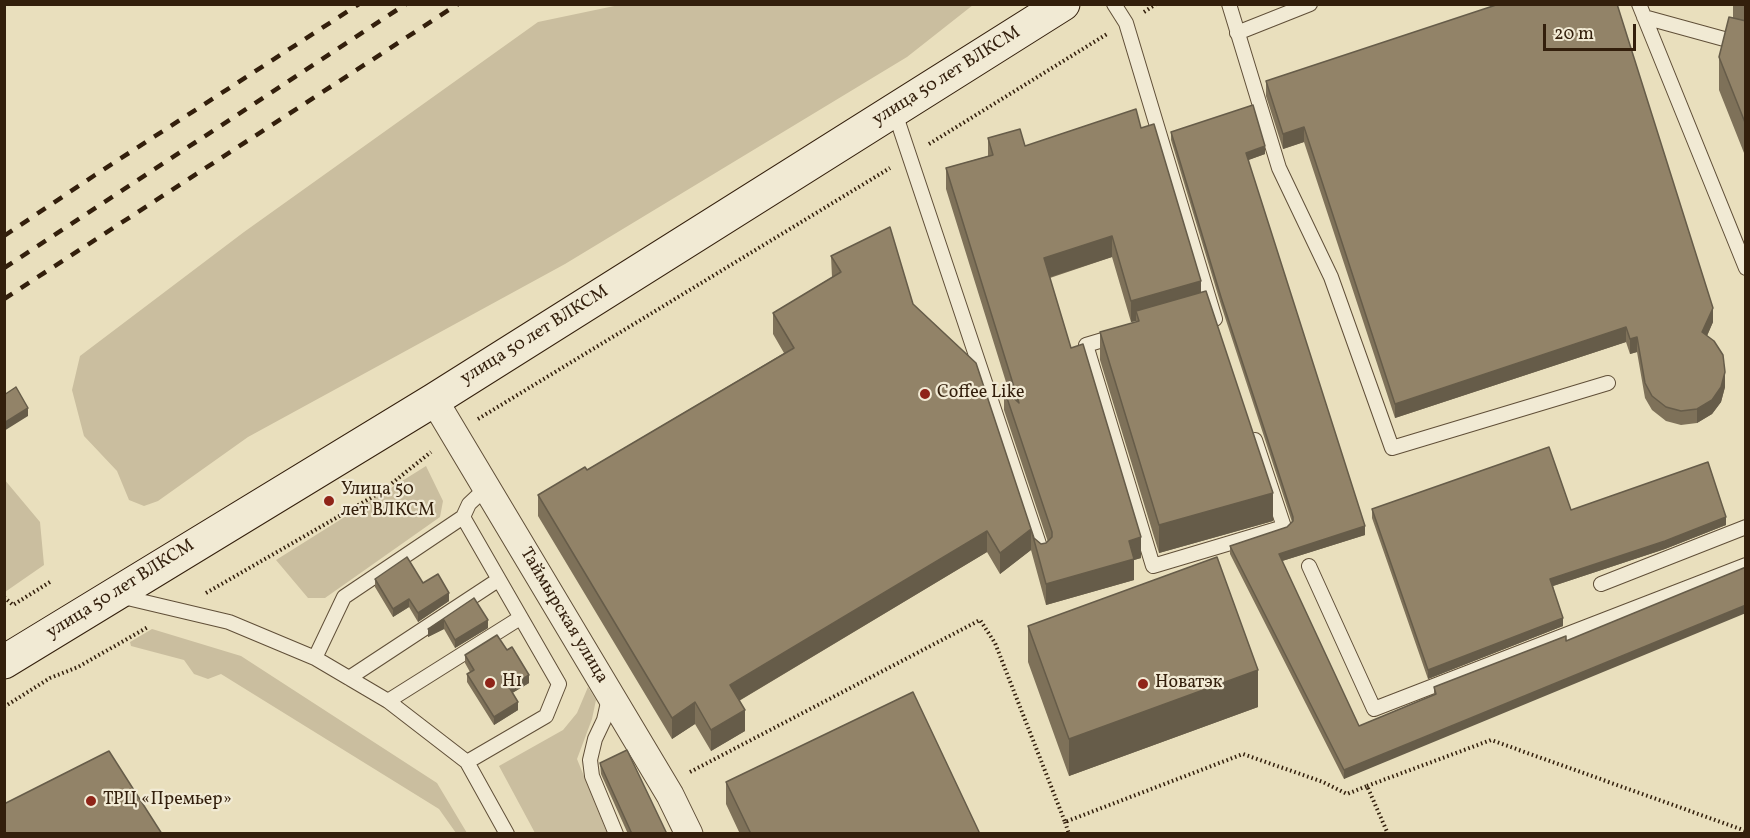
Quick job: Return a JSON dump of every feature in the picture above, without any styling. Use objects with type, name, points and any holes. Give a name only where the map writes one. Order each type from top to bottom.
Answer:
[{"type":"street","name":"улица 50 лет ВЛКСМ","points":[[4,662],[434,400],[1063,4]]},
{"type":"street","name":"Таймырская улица","points":[[434,400],[670,795],[689,834]]},
{"type":"lane","points":[[1114,4],[1126,23],[1206,310],[1219,330]]},
{"type":"lane","points":[[1229,4],[1279,168],[1331,277],[1392,448],[1608,383]]},
{"type":"lane","points":[[1237,33],[1310,4]]},
{"type":"lane","points":[[1642,11],[1746,45]]},
{"type":"lane","points":[[1642,11],[1746,268]]},
{"type":"lane","points":[[894,110],[1043,556]]},
{"type":"lane","points":[[1132,332],[1086,345],[1153,566],[1284,527],[1252,429]]},
{"type":"lane","points":[[315,658],[344,597],[463,517],[469,504],[486,488]]},
{"type":"lane","points":[[463,517],[559,684],[546,716],[467,762]]},
{"type":"lane","points":[[1601,584],[1746,527]]},
{"type":"lane","points":[[1309,566],[1374,709],[1746,565]]},
{"type":"lane","points":[[350,678],[498,580]]},
{"type":"lane","points":[[113,594],[229,622],[315,658],[350,678],[388,702],[467,762],[507,834]]},
{"type":"lane","points":[[388,702],[520,618]]},
{"type":"lane","points":[[610,693],[604,720],[595,739],[590,760],[592,776],[616,834]]},
{"type":"path","points":[[4,707],[50,678],[78,667],[381,492],[454,434],[1156,4]]},
{"type":"path","points":[[4,597],[13,605],[50,582]]},
{"type":"path","points":[[684,775],[980,620],[995,643],[1069,834]]},
{"type":"path","points":[[1065,822],[1243,754],[1323,782],[1347,794],[1491,740],[1746,831]]},
{"type":"path","points":[[1367,786],[1388,834]]},
{"type":"shaded area","points":[[619,5],[973,5],[907,57],[565,264],[248,437],[158,501],[144,506],[129,500],[117,471],[84,436],[72,390],[80,356],[244,232],[538,22]]},
{"type":"shaded area","points":[[426,466],[443,501],[440,517],[325,598],[308,598],[276,560]]},
{"type":"shaded area","points":[[4,479],[40,522],[44,565],[5,592]]},
{"type":"shaded area","points":[[152,629],[241,656],[437,783],[467,833],[456,833],[439,809],[221,674],[208,679],[194,674],[184,660],[131,646],[130,642]]},
{"type":"shaded area","points":[[588,687],[596,700],[592,719],[577,759],[607,833],[535,833],[499,766],[563,730],[577,713]]},
{"type":"building","points":[[1499,4],[1617,4],[1713,308],[1702,332],[1714,341],[1723,355],[1725,372],[1721,387],[1712,400],[1697,409],[1681,411],[1666,407],[1652,396],[1645,383],[1637,337],[1630,339],[1626,327],[1395,404],[1304,127],[1283,134],[1266,81]]},
{"type":"building","points":[[1729,17],[1746,21],[1746,125],[1719,57]]},
{"type":"building","points":[[1253,105],[1265,146],[1246,153],[1365,526],[1279,554],[1359,726],[1436,694],[1434,687],[1566,636],[1566,641],[1746,567],[1746,605],[1344,770],[1230,546],[1287,527],[1293,521],[1293,517],[1221,297],[1171,132]]},
{"type":"building","points":[[1136,109],[1141,128],[1154,124],[1201,281],[1131,301],[1112,236],[1044,258],[1071,348],[1083,344],[1141,537],[1129,541],[1134,559],[1046,584],[1031,529],[1000,553],[987,531],[730,685],[745,710],[711,730],[695,702],[672,718],[538,495],[585,467],[587,470],[794,348],[773,313],[841,272],[831,256],[890,227],[913,304],[976,363],[1034,538],[1041,544],[1046,543],[1052,537],[1052,532],[1004,389],[1019,403],[946,168],[993,155],[988,138],[1020,129],[1025,146]]},
{"type":"building","points":[[1206,291],[1273,493],[1159,525],[1100,332],[1139,321],[1136,311]]},
{"type":"building","points":[[16,387],[28,408],[4,423],[4,395]]},
{"type":"building","points":[[1549,447],[1571,510],[1708,462],[1726,517],[1665,541],[1550,579],[1563,618],[1428,670],[1372,509]]},
{"type":"building","points":[[407,557],[423,583],[438,574],[449,593],[418,613],[409,599],[393,609],[375,579]]},
{"type":"building","name":"Новатэк","points":[[1217,557],[1258,670],[1069,739],[1028,626]]},
{"type":"building","points":[[474,598],[488,620],[455,640],[444,620],[428,629]]},
{"type":"building","points":[[497,635],[507,650],[512,647],[529,675],[509,687],[518,702],[494,717],[467,674],[474,670],[465,655]]},
{"type":"building","points":[[913,692],[980,834],[751,834],[726,782]]},
{"type":"building","points":[[627,750],[667,834],[632,834],[600,763]]},
{"type":"building","points":[[109,751],[162,834],[4,834],[4,804]]},
{"type":"railway","points":[[4,236],[359,4]]},
{"type":"railway","points":[[4,268],[406,4]]},
{"type":"railway","points":[[4,299],[458,4]]},
{"type":"place","name":"Coffee Like","points":[[925,394]]},
{"type":"place","name":"Улица 50 лет ВЛКСМ","points":[[329,501]]},
{"type":"place","name":"Н1","points":[[490,683]]},
{"type":"place","name":"Новатэк","points":[[1143,684]]},
{"type":"place","name":"ТРЦ «Премьер»","points":[[91,801]]}]
